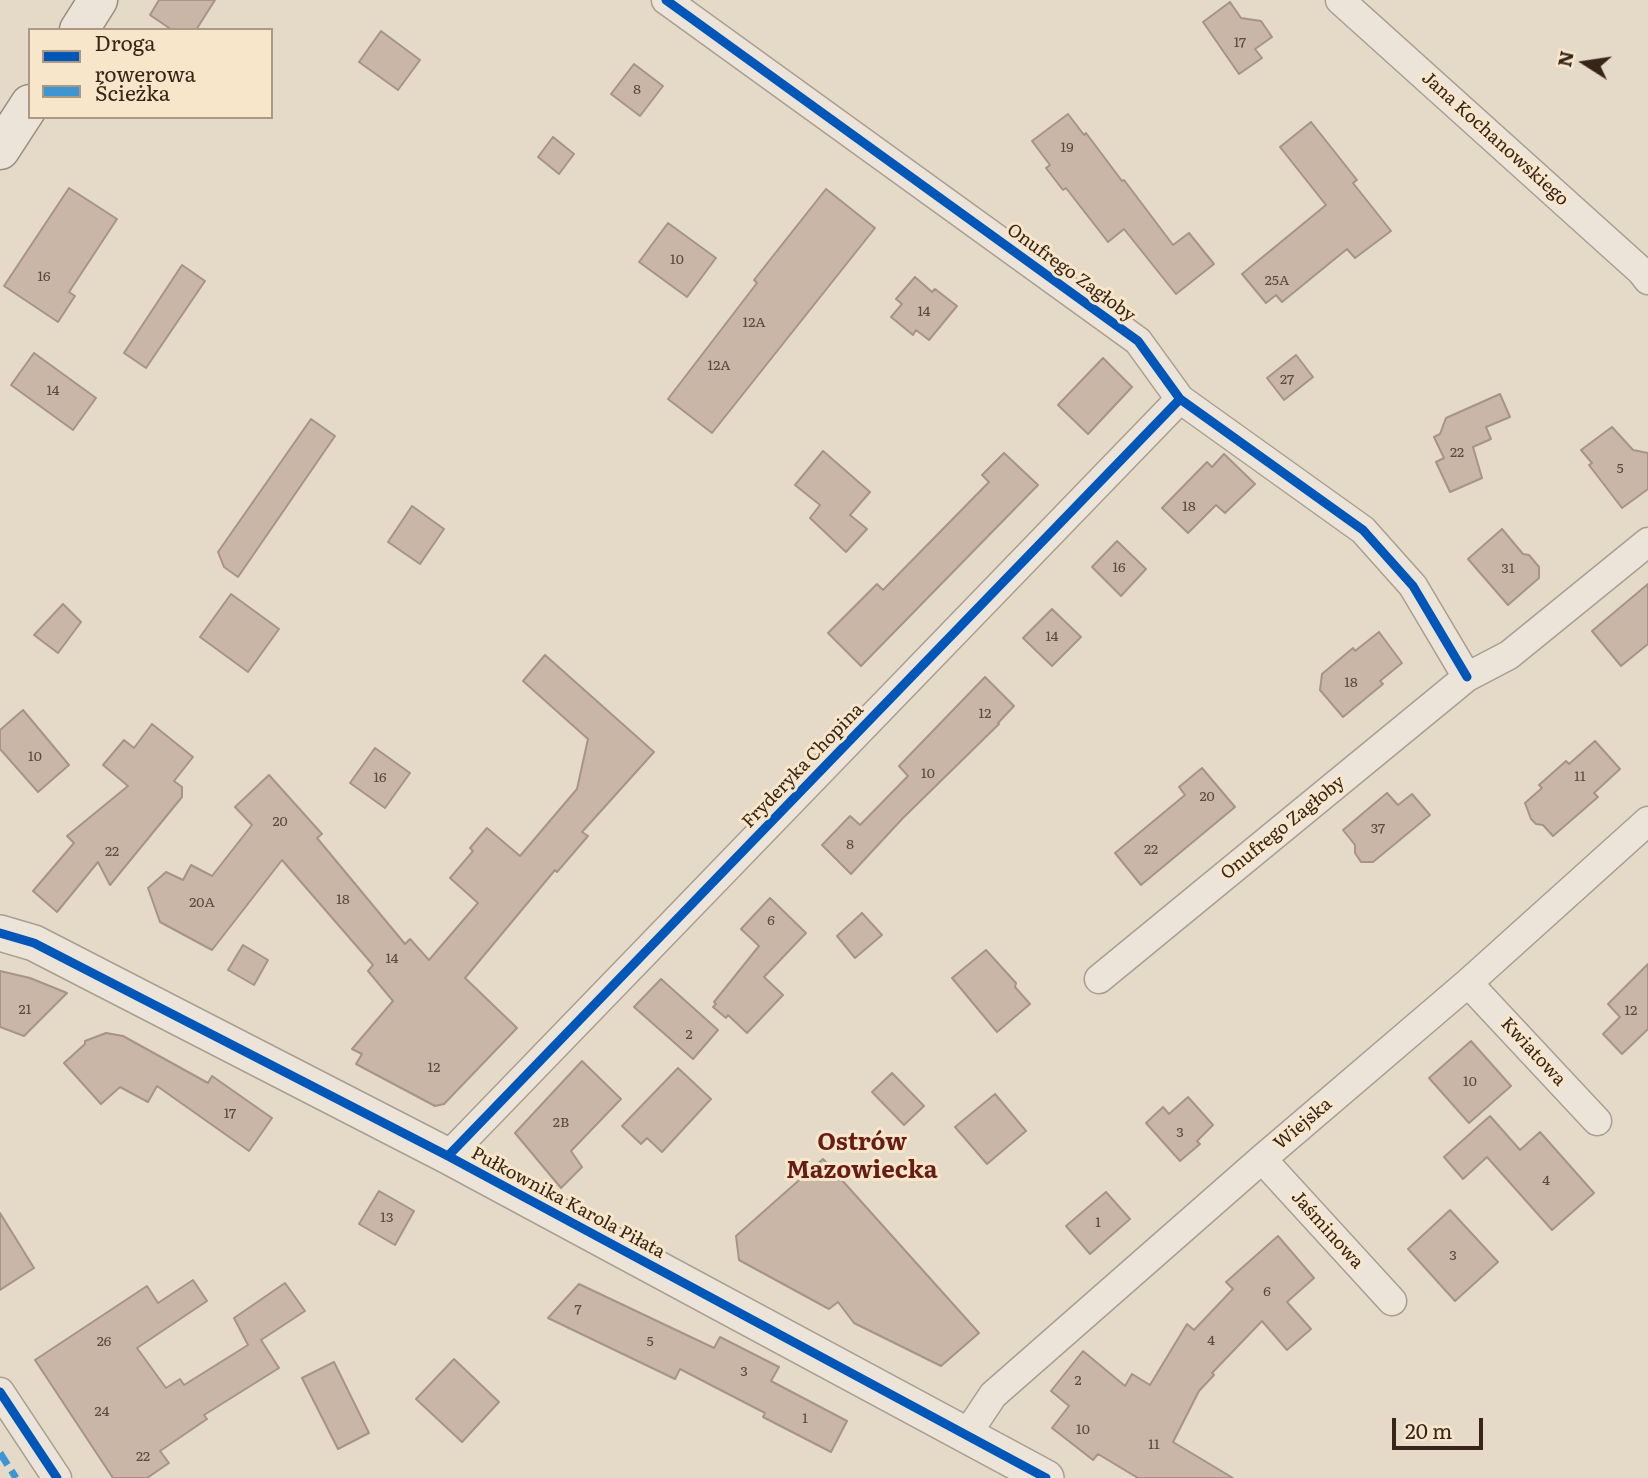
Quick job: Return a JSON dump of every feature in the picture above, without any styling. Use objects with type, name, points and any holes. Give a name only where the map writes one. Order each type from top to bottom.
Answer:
[{"type":"main road","points":[[80,28],[98,0]]},
{"type":"main road","points":[[0,150],[28,107]]},
{"type":"street","name":"Onufrego Zagłoby","points":[[666,0],[1138,341],[1180,399],[1363,530],[1413,586],[1467,677]]},
{"type":"street","name":"Jana Kochanowskiego","points":[[1340,0],[1648,280]]},
{"type":"street","name":"Fryderyka Chopina","points":[[448,1156],[1180,399]]},
{"type":"street","name":"Onufrego Zagłoby","points":[[1099,979],[1467,677],[1509,654],[1648,542]]},
{"type":"street","name":"Wiejska","points":[[967,1434],[993,1395],[1262,1159],[1468,984],[1648,821]]},
{"type":"street","name":"Pułkownika Karola Piłata","points":[[0,933],[34,943],[448,1156],[967,1434],[1033,1475]]},
{"type":"street","name":"Kwiatowa","points":[[1468,984],[1597,1121]]},
{"type":"street","name":"Jaśminowa","points":[[1262,1159],[1392,1301]]},
{"type":"street","points":[[0,1392],[57,1478]]},
{"type":"building","points":[[159,0],[215,0],[197,28],[169,28],[150,15]]},
{"type":"building","points":[[1230,2],[1241,18],[1261,21],[1272,37],[1255,49],[1262,58],[1239,74],[1203,22]]},
{"type":"building","points":[[381,31],[420,60],[398,90],[359,62]]},
{"type":"building","points":[[634,64],[663,86],[640,116],[611,94]]},
{"type":"building","points":[[1068,114],[1122,181],[1124,180],[1173,245],[1189,233],[1214,264],[1176,294],[1124,229],[1108,242],[1066,188],[1063,190],[1046,168],[1050,165],[1032,141]]},
{"type":"building","points":[[1311,122],[1357,180],[1353,183],[1391,231],[1355,258],[1347,249],[1282,302],[1276,295],[1266,303],[1242,274],[1326,205],[1280,147]]},
{"type":"building","points":[[553,137],[574,154],[559,174],[538,157]]},
{"type":"building","points":[[69,188],[117,219],[69,292],[75,296],[58,322],[4,286]]},
{"type":"building","points":[[826,189],[875,228],[712,433],[668,399],[757,283],[754,280]]},
{"type":"building","points":[[668,223],[716,258],[687,297],[639,262]]},
{"type":"building","points":[[182,265],[205,281],[146,368],[124,353]]},
{"type":"building","points":[[915,277],[932,292],[935,289],[957,306],[929,340],[916,330],[913,335],[891,317],[902,304],[896,299]]},
{"type":"building","points":[[34,353],[96,398],[73,430],[11,385]]},
{"type":"building","points":[[1296,355],[1313,377],[1284,400],[1267,378]]},
{"type":"building","points":[[1103,358],[1132,387],[1088,434],[1058,405]]},
{"type":"building","points":[[1500,394],[1510,417],[1486,427],[1491,439],[1473,447],[1482,478],[1450,492],[1436,462],[1444,458],[1434,437],[1440,434],[1446,418]]},
{"type":"building","points":[[311,419],[335,436],[238,577],[224,567],[218,552]]},
{"type":"building","points":[[1612,427],[1633,450],[1648,453],[1648,489],[1622,508],[1589,465],[1592,463],[1581,450]]},
{"type":"building","points":[[823,451],[870,492],[850,515],[867,529],[846,552],[810,518],[820,505],[795,485]]},
{"type":"building","points":[[1004,453],[1038,485],[861,666],[828,633],[877,584],[883,590],[989,482],[982,475]]},
{"type":"building","points":[[1224,454],[1255,484],[1225,513],[1216,505],[1188,533],[1162,508],[1207,462],[1212,467]]},
{"type":"building","points":[[412,506],[444,529],[420,564],[388,542]]},
{"type":"building","points":[[1502,529],[1523,554],[1529,555],[1539,567],[1539,578],[1508,605],[1468,559]]},
{"type":"building","points":[[1117,541],[1146,569],[1121,596],[1092,567]]},
{"type":"building","points":[[1648,584],[1648,644],[1621,666],[1592,631]]},
{"type":"building","points":[[231,594],[279,629],[248,672],[200,637]]},
{"type":"building","points":[[63,604],[81,622],[58,653],[34,635]]},
{"type":"building","points":[[1052,609],[1081,637],[1052,666],[1023,638]]},
{"type":"building","points":[[1379,632],[1402,663],[1380,681],[1383,684],[1343,717],[1320,690],[1322,674],[1353,648],[1355,651]]},
{"type":"building","points":[[545,655],[654,752],[582,832],[588,836],[557,872],[555,870],[465,978],[517,1028],[444,1104],[435,1106],[356,1064],[362,1054],[352,1049],[393,1001],[368,971],[373,965],[282,860],[212,950],[160,922],[148,888],[166,872],[183,880],[191,865],[212,876],[252,825],[235,807],[269,775],[322,834],[317,838],[405,944],[410,939],[429,960],[478,903],[450,878],[473,851],[470,848],[487,828],[520,856],[577,789],[588,739],[523,681]]},
{"type":"building","points":[[985,677],[1014,706],[851,874],[822,845],[850,816],[860,825],[908,776],[899,766]]},
{"type":"building","points":[[23,710],[69,765],[38,792],[0,749],[0,730]]},
{"type":"building","points":[[152,724],[193,757],[174,781],[182,787],[182,797],[110,885],[98,862],[57,912],[33,891],[74,843],[67,836],[128,786],[103,765],[124,740],[134,748]]},
{"type":"building","points":[[1595,741],[1620,769],[1594,793],[1598,797],[1553,836],[1543,825],[1536,824],[1531,819],[1525,803],[1542,788],[1539,785],[1566,761],[1569,764]]},
{"type":"building","points":[[375,748],[410,773],[385,808],[350,783]]},
{"type":"building","points":[[1202,768],[1235,807],[1141,885],[1115,853],[1185,795],[1179,787]]},
{"type":"building","points":[[1387,793],[1398,805],[1412,794],[1430,815],[1373,862],[1361,862],[1355,853],[1355,845],[1343,830]]},
{"type":"building","points":[[770,898],[806,933],[764,977],[783,995],[747,1033],[728,1015],[726,1018],[713,1007],[716,1004],[714,1002],[759,946],[741,929]]},
{"type":"building","points":[[862,913],[882,935],[855,958],[837,936]]},
{"type":"building","points":[[243,945],[268,960],[254,985],[228,970]]},
{"type":"building","points":[[986,950],[1016,983],[1015,987],[1030,1004],[997,1032],[952,978]]},
{"type":"building","points":[[1648,964],[1648,1029],[1622,1054],[1603,1034],[1620,1017],[1608,1004]]},
{"type":"building","points":[[0,971],[30,978],[67,993],[24,1036],[0,1027]]},
{"type":"building","points":[[661,979],[718,1030],[693,1059],[634,1007]]},
{"type":"building","points":[[106,1033],[123,1036],[208,1083],[212,1076],[272,1118],[249,1151],[157,1086],[148,1102],[120,1087],[101,1104],[64,1063],[85,1041]]},
{"type":"building","points":[[1471,1041],[1511,1086],[1469,1123],[1429,1078]]},
{"type":"building","points":[[582,1061],[621,1099],[571,1151],[582,1167],[561,1188],[515,1133]]},
{"type":"building","points":[[678,1068],[711,1099],[662,1152],[647,1138],[641,1144],[622,1126]]},
{"type":"building","points":[[892,1073],[924,1106],[904,1125],[872,1092]]},
{"type":"building","points":[[995,1094],[1026,1131],[987,1164],[955,1127]]},
{"type":"building","points":[[1188,1097],[1213,1125],[1197,1141],[1200,1144],[1180,1161],[1146,1123],[1163,1107],[1169,1114]]},
{"type":"building","points":[[1490,1116],[1520,1150],[1540,1132],[1594,1193],[1552,1230],[1487,1157],[1463,1179],[1444,1157]]},
{"type":"building","points":[[823,1159],[979,1333],[941,1366],[854,1323],[838,1302],[829,1309],[739,1260],[736,1236]]},
{"type":"building","points":[[379,1191],[414,1211],[395,1245],[359,1224]]},
{"type":"building","points":[[1106,1192],[1130,1219],[1090,1254],[1066,1226]]},
{"type":"building","points":[[1450,1210],[1498,1262],[1455,1301],[1408,1249]]},
{"type":"building","points":[[0,1213],[34,1268],[0,1290]]},
{"type":"building","points":[[1278,1236],[1314,1278],[1287,1302],[1311,1329],[1287,1350],[1262,1321],[1212,1373],[1214,1375],[1199,1391],[1173,1442],[1233,1478],[1138,1478],[1098,1454],[1093,1460],[1052,1428],[1069,1406],[1051,1391],[1083,1351],[1125,1386],[1132,1374],[1150,1385],[1187,1324],[1194,1330],[1233,1289],[1226,1282]]},
{"type":"building","points":[[193,1280],[207,1301],[137,1348],[166,1388],[180,1379],[184,1385],[248,1345],[234,1318],[285,1283],[305,1311],[261,1340],[279,1368],[204,1415],[207,1419],[160,1451],[169,1463],[147,1478],[113,1478],[35,1360],[147,1286],[158,1303]]},
{"type":"building","points":[[579,1284],[714,1348],[720,1337],[779,1367],[771,1381],[847,1421],[831,1452],[763,1417],[765,1413],[680,1369],[675,1379],[548,1318]]},
{"type":"building","points":[[454,1359],[499,1402],[462,1442],[416,1399]]},
{"type":"building","points":[[334,1362],[369,1433],[338,1449],[302,1378]]},
{"type":"marked path","points":[[0,1453],[16,1478]]},
{"type":"cycle path","points":[[666,0],[1138,341],[1180,399],[1363,530],[1413,586],[1467,677]]},
{"type":"cycle path","points":[[448,1156],[1180,399]]},
{"type":"cycle path","points":[[0,933],[34,943],[448,1156],[1046,1478]]},
{"type":"cycle path","points":[[0,1392],[57,1478]]},
{"type":"district","name":"Ostrów Mazowiecka","points":[[862,1157]]}]
